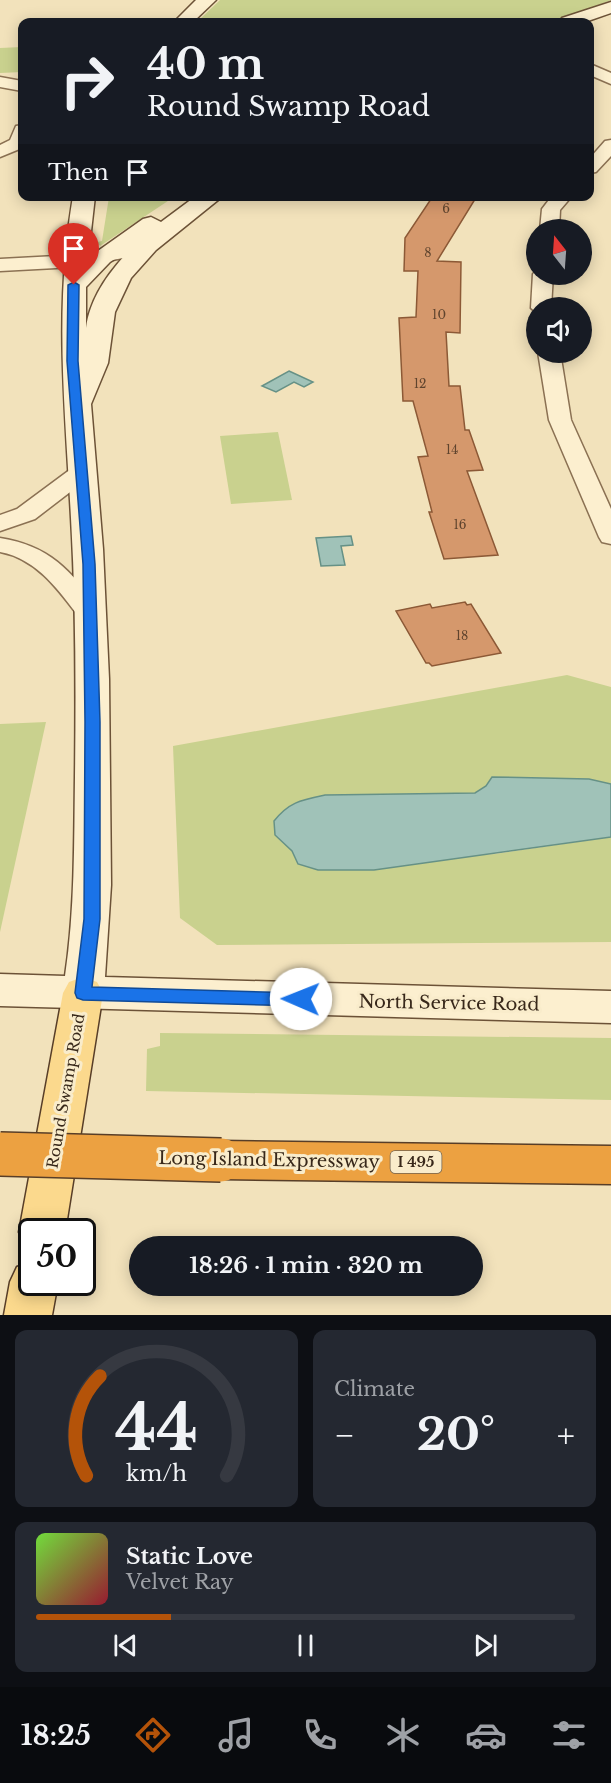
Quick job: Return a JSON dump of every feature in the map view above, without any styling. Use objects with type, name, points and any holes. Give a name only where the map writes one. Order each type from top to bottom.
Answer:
[{"type":"highway","name":"Long Island Expressway","points":[[0,1154],[221,1160],[611,1165]]},
{"type":"main road","points":[[187,18],[207,0]]},
{"type":"main road","points":[[580,18],[611,7]]},
{"type":"main road","name":"Round Swamp Road","points":[[44,1218],[90,949],[93,891],[91,615],[83,471],[75,408],[72,331],[74,273],[83,201]]},
{"type":"main road","points":[[74,273],[102,257],[185,201]]},
{"type":"main road","points":[[75,408],[96,359],[98,327],[106,303],[143,249],[164,229],[205,201]]},
{"type":"main road","name":"North Service Road","points":[[0,990],[611,1007]]},
{"type":"main road","points":[[28,1315],[31,1296]]},
{"type":"street","points":[[594,71],[611,79]]},
{"type":"street","points":[[0,82],[18,85]]},
{"type":"street","points":[[0,152],[18,143]]},
{"type":"street","points":[[594,164],[611,145]]},
{"type":"street","points":[[550,219],[551,209],[558,201]]},
{"type":"street","points":[[102,257],[143,249]]},
{"type":"street","points":[[0,265],[74,273]]},
{"type":"street","points":[[551,363],[560,420],[611,537]]},
{"type":"street","points":[[0,524],[26,514],[83,471]]},
{"type":"street","points":[[0,545],[13,546],[38,555],[61,576],[91,615]]},
{"type":"green space","points":[[220,0],[611,0],[566,18],[201,18]]},
{"type":"green space","points":[[18,47],[18,72],[0,73],[0,48]]},
{"type":"green space","points":[[108,201],[168,201],[100,246],[97,242],[102,241]]},
{"type":"green space","points":[[278,432],[292,500],[231,504],[220,436]]},
{"type":"green space","points":[[567,675],[611,687],[611,784],[589,779],[492,777],[486,786],[475,793],[325,795],[275,835],[292,851],[298,864],[495,854],[611,837],[611,942],[217,945],[180,918],[173,746]]},
{"type":"green space","points":[[46,722],[0,932],[0,724]]},
{"type":"green space","points":[[160,1033],[611,1038],[611,1100],[146,1091],[147,1049],[160,1046]]},
{"type":"water","points":[[289,371],[313,382],[304,387],[294,382],[276,392],[262,386]]},
{"type":"water","points":[[351,536],[353,545],[341,546],[345,565],[321,566],[316,538]]},
{"type":"water","points":[[492,777],[589,779],[611,784],[611,837],[374,870],[318,870],[298,864],[292,851],[275,835],[274,821],[290,806],[309,798],[325,795],[475,793],[486,786]]},
{"type":"building","points":[[430,201],[474,201],[437,261],[461,262],[460,333],[446,332],[449,386],[460,386],[465,430],[469,430],[483,470],[467,471],[498,555],[444,559],[429,512],[432,512],[418,457],[428,456],[413,401],[403,401],[399,318],[416,317],[418,271],[404,271],[405,238]]},
{"type":"building","points":[[465,602],[467,605],[471,604],[501,653],[432,666],[426,663],[396,611],[430,604],[432,608]]},
{"type":"route","points":[[74,285],[72,331],[75,408],[83,471],[89,564],[93,722],[92,919],[83,993],[301,999]]}]
